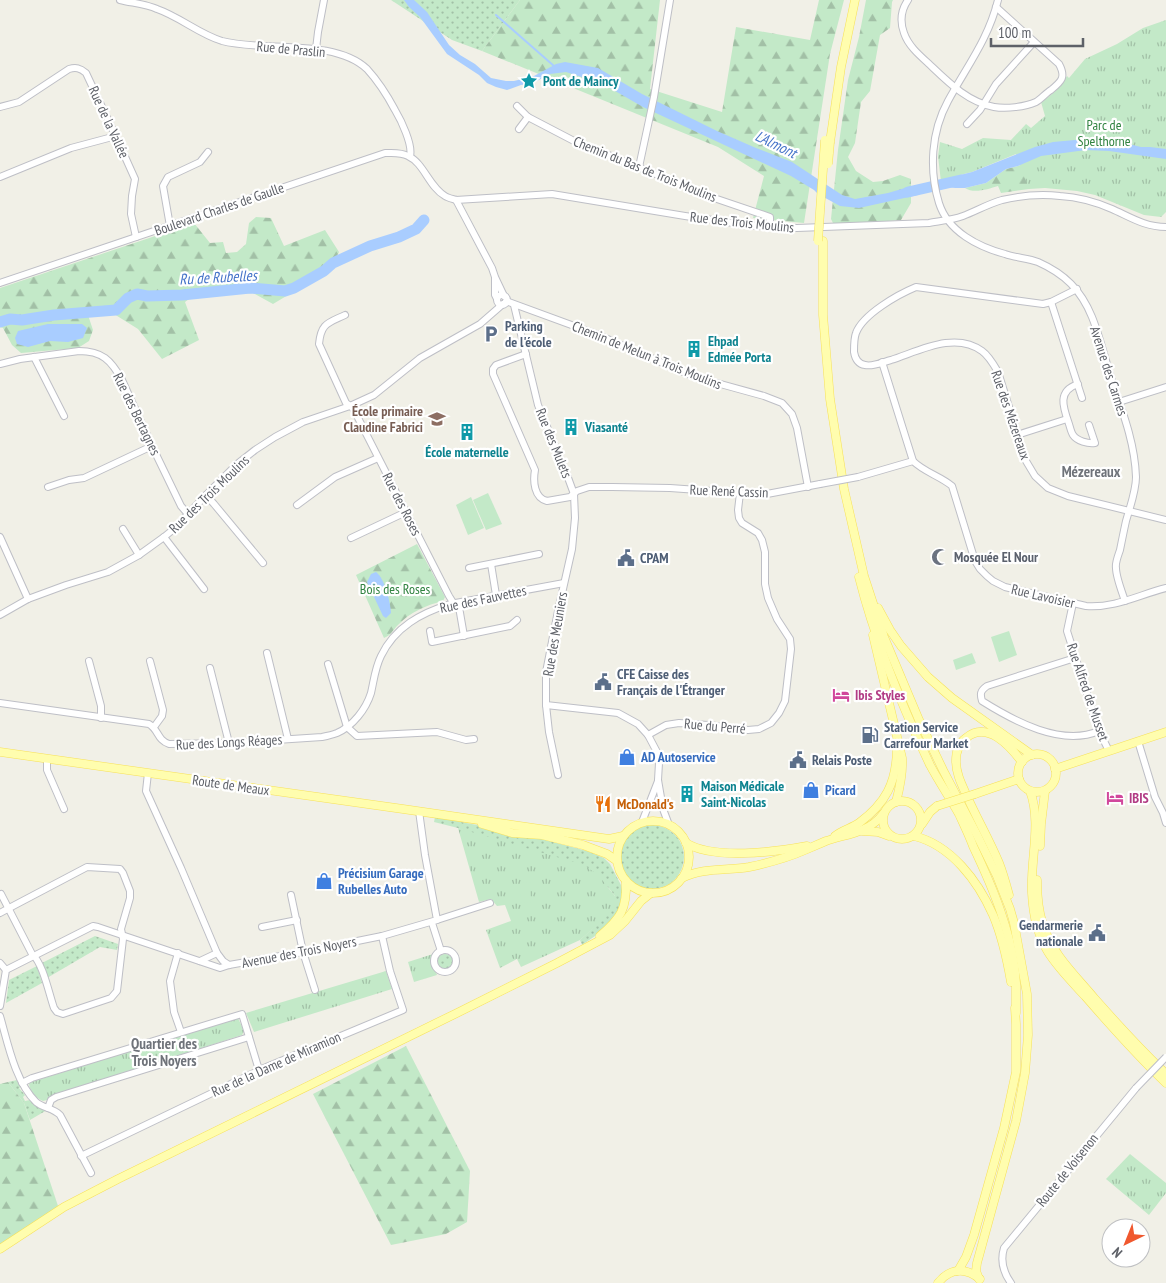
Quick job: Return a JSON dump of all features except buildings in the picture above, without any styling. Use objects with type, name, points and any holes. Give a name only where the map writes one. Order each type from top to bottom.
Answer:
[{"type":"main road","points":[[828,141],[834,74],[851,0]]},
{"type":"main road","points":[[855,0],[822,173],[818,323],[829,429],[841,502],[869,612],[876,652],[900,748],[902,767],[896,802]]},
{"type":"main road","points":[[820,241],[823,315],[830,399],[844,488],[864,576],[884,637],[918,720],[977,835],[1010,909],[1027,994],[1028,1036],[1025,1073],[1016,1122],[977,1264],[976,1271],[981,1281]]},
{"type":"main road","points":[[864,576],[890,630],[901,646],[928,677],[952,698],[1032,755]]},
{"type":"main road","points":[[869,612],[909,718],[932,768],[959,815],[983,866],[1003,917],[1016,982],[1016,1072],[1006,1119],[974,1235],[966,1257],[958,1271]]},
{"type":"main road","points":[[1010,909],[1009,895],[999,863],[959,778],[956,768],[956,754],[961,743],[966,738],[971,734],[982,732],[991,734],[1004,742],[1022,762]]},
{"type":"main road","points":[[1056,769],[1166,732]]},
{"type":"main road","points":[[829,840],[838,833],[857,824],[879,806],[885,798],[896,769],[898,739]]},
{"type":"main road","name":"Route de Meaux","points":[[0,752],[608,839],[623,836]]},
{"type":"main road","points":[[1038,754],[1049,758],[1056,769],[1054,781],[1051,787],[1046,790],[1030,791],[1021,784],[1019,779],[1019,767],[1022,762],[1032,755],[1038,754]]},
{"type":"main road","points":[[890,836],[883,825],[886,808],[890,804],[902,801],[925,806],[937,806],[1019,779]]},
{"type":"main road","points":[[1046,790],[1041,824],[1037,896],[1043,925],[1051,944],[1069,969],[1132,1040],[1166,1074]]},
{"type":"main road","points":[[1030,791],[1034,803],[1035,837],[1032,892],[1034,916],[1039,934],[1048,952],[1062,970],[1122,1037],[1166,1082]]},
{"type":"main road","points":[[913,804],[918,808],[922,820],[921,826]]},
{"type":"main road","points":[[682,878],[700,871],[735,869],[767,862],[798,853],[829,840],[860,832],[878,832],[895,839],[908,839],[918,832],[930,812],[937,806]]},
{"type":"main road","points":[[860,832],[872,825],[884,814]]},
{"type":"main road","name":"Route de Meaux","points":[[461,818],[512,833],[542,836],[582,845],[608,854],[617,861]]},
{"type":"main road","points":[[655,821],[669,824],[680,833],[686,843],[688,850],[687,869],[677,884],[669,889],[652,893],[636,889],[620,873],[617,861],[618,849],[623,836],[642,822],[655,821]]},
{"type":"main road","points":[[914,836],[926,839],[955,859],[978,887],[993,914],[1002,941],[1016,1013]]},
{"type":"main road","points":[[686,843],[704,850],[746,853],[776,851],[818,844]]},
{"type":"main road","points":[[587,947],[608,930],[619,917],[625,903],[626,881]]},
{"type":"main road","points":[[0,1249],[64,1208],[118,1179],[457,1013],[610,935],[641,901],[652,893]]},
{"type":"main road","points":[[938,1283],[942,1277],[958,1271],[973,1274],[981,1281]]},
{"type":"street","name":"Rue de Praslin","points":[[120,0],[157,8],[212,38],[240,44],[316,49],[348,57],[365,68],[383,89],[396,112],[410,145],[410,156]]},
{"type":"street","points":[[316,49],[324,0]]},
{"type":"street","points":[[639,168],[654,97],[670,0]]},
{"type":"street","points":[[908,0],[904,6],[901,20],[903,32],[907,40],[920,56],[955,88],[973,99],[994,107],[1015,108],[1036,102],[1055,87],[1062,78],[1063,72],[1059,64],[1034,42],[997,4],[983,41],[955,88],[944,110],[935,135],[933,151],[936,194],[941,209],[948,220]]},
{"type":"street","points":[[967,124],[980,110],[996,84],[1034,42]]},
{"type":"street","name":"Rue de la Vallée","points":[[0,107],[19,102],[69,69],[81,70],[86,74],[135,179],[131,214],[136,237]]},
{"type":"street","name":"Chemin du Bas de Trois Moulins","points":[[517,106],[528,117],[574,141],[718,199],[770,217],[770,227]]},
{"type":"street","points":[[520,129],[528,117]]},
{"type":"street","points":[[0,177],[72,148],[116,136]]},
{"type":"street","points":[[170,226],[163,186],[168,177],[200,162],[208,152]]},
{"type":"street","name":"Boulevard Charles de Gaulle","points":[[0,283],[385,153],[398,153],[410,156]]},
{"type":"street","points":[[410,156],[437,190],[445,196],[456,200],[492,268],[495,277],[495,295],[501,300]]},
{"type":"street","name":"Rue des Trois Moulins","points":[[456,200],[552,194],[747,226],[797,228],[929,223],[962,216],[1002,200],[1041,195],[1080,198],[1104,205],[1140,223],[1149,226],[1166,227]]},
{"type":"street","name":"Avenue des Carmes","points":[[948,220],[968,239],[980,246],[1005,255],[1036,261],[1066,278],[1077,289],[1092,317],[1132,444],[1136,478],[1116,568],[1125,601]]},
{"type":"street","name":"Rue des Mézereaux","points":[[1051,302],[1043,304],[916,287],[880,307],[866,318],[856,332],[855,357],[860,364],[866,366],[944,343],[968,343],[983,351],[998,372],[1026,461],[1035,476],[1048,488],[1068,496],[1166,520]]},
{"type":"street","points":[[1077,289],[1051,302],[1082,398]]},
{"type":"street","name":"Rue des Trois Moulins","points":[[0,615],[28,599],[108,572],[139,554],[164,538],[236,465],[255,450],[303,422],[350,406],[374,395],[420,358],[480,324],[489,316],[501,300]]},
{"type":"street","name":"Chemin de Melun à Trois Moulins","points":[[501,300],[596,334],[694,377],[764,396],[782,403],[792,414],[797,428],[808,486]]},
{"type":"street","name":"Rue des Mulets","points":[[514,304],[538,405],[574,494],[575,528],[564,583]]},
{"type":"street","name":"Rue des Roses","points":[[345,315],[326,324],[320,333],[319,344],[346,403],[353,408],[449,596],[454,604],[459,607],[464,636]]},
{"type":"street","name":"Rue des Bertagnes","points":[[0,364],[79,351],[88,351],[103,357],[116,370],[122,380],[181,506],[188,514]]},
{"type":"street","name":"Rue René Cassin","points":[[526,354],[496,365],[493,369],[493,374],[535,470],[533,482],[540,498],[543,500],[570,497],[589,487],[655,487],[766,494],[858,477],[912,460]]},
{"type":"street","points":[[34,357],[64,416]]},
{"type":"street","points":[[882,362],[912,460]]},
{"type":"street","points":[[1078,384],[1071,386],[1064,393],[1062,403],[1073,435],[1091,444],[1095,443],[1089,425]]},
{"type":"street","points":[[1119,402],[1166,387]]},
{"type":"street","points":[[1017,435],[1067,419]]},
{"type":"street","points":[[48,487],[69,480],[84,478],[152,446]]},
{"type":"street","points":[[297,505],[335,478],[378,458]]},
{"type":"street","name":"Rue Lavoisier","points":[[912,460],[919,467],[952,486],[975,560],[993,581],[1004,586],[1072,603],[1097,607],[1110,606],[1166,588]]},
{"type":"street","name":"Rue du Perré","points":[[648,735],[666,725],[679,723],[748,730],[758,729],[771,723],[785,701],[792,649],[790,639],[777,619],[768,598],[765,552],[762,540],[758,533],[742,523],[739,518],[740,493]]},
{"type":"street","points":[[206,495],[264,563]]},
{"type":"street","points":[[351,538],[406,512]]},
{"type":"street","points":[[123,529],[139,554]]},
{"type":"street","points":[[0,536],[28,599]]},
{"type":"street","points":[[164,538],[204,590]]},
{"type":"street","points":[[470,568],[539,554]]},
{"type":"street","points":[[491,564],[496,595]]},
{"type":"street","name":"Rue des Fauvettes","points":[[347,727],[367,703],[376,666],[386,647],[396,634],[414,619],[435,609],[454,604],[564,583]]},
{"type":"street","name":"Rue des Meuniers","points":[[558,775],[549,732],[546,705],[546,672],[564,583]]},
{"type":"street","name":"Rue Alfred de Musset","points":[[1072,603],[1067,631],[1099,731],[1108,751]]},
{"type":"street","points":[[430,631],[432,642],[510,626],[517,620]]},
{"type":"street","points":[[267,653],[288,739]]},
{"type":"street","points":[[1075,658],[986,686],[981,690],[982,702],[1023,724],[1045,731],[1083,736],[1099,731]]},
{"type":"street","points":[[89,661],[101,706],[101,718]]},
{"type":"street","points":[[0,703],[149,724],[154,727],[162,716],[163,710],[150,662]]},
{"type":"street","points":[[328,664],[347,727],[357,736],[436,732],[466,740],[474,740]]},
{"type":"street","points":[[210,668],[229,743]]},
{"type":"street","points":[[546,705],[618,713],[638,724],[648,735],[657,752],[659,763],[658,780],[663,810],[669,824]]},
{"type":"street","name":"Rue des Longs Réages","points":[[154,727],[159,738],[169,744],[229,743],[322,737],[347,727]]},
{"type":"street","points":[[1138,741],[1155,797],[1166,823]]},
{"type":"street","points":[[47,759],[47,770],[64,809]]},
{"type":"street","name":"Avenue des Trois Noyers","points":[[148,773],[146,791],[217,953],[229,965],[382,936],[490,903]]},
{"type":"street","points":[[642,822],[658,780]]},
{"type":"street","points":[[419,811],[441,951]]},
{"type":"street","points":[[0,913],[9,908],[87,868],[120,868],[130,891],[130,898],[121,929],[123,935],[117,991],[111,998],[63,1014],[57,1012],[39,963],[32,954],[9,908],[1,894]]},
{"type":"street","points":[[292,895],[303,952],[315,990]]},
{"type":"street","points":[[262,927],[297,920]]},
{"type":"street","points":[[6,970],[93,926],[220,968],[229,965]]},
{"type":"street","name":"Rue de la Dame de Miramion","points":[[81,1156],[259,1070],[403,1010],[390,971],[382,936]]},
{"type":"street","points":[[178,953],[170,981],[174,1012],[181,1032]]},
{"type":"street","points":[[200,961],[217,953]]},
{"type":"street","points":[[0,964],[6,970]]},
{"type":"street","points":[[0,1006],[6,970]]},
{"type":"street","points":[[22,1083],[32,1078],[242,1014],[259,1070]]},
{"type":"street","points":[[0,1016],[17,1074],[22,1083],[36,1101],[60,1115],[91,1174]]},
{"type":"street","points":[[48,1108],[51,1100],[56,1097],[249,1037]]},
{"type":"street","name":"Route de Voisenon","points":[[1011,1283],[1002,1264],[1004,1248],[1136,1088],[1166,1056]]},
{"type":"green space","points":[[391,0],[520,0],[482,51],[452,40]]},
{"type":"green space","points":[[520,0],[660,0],[650,89],[722,112],[736,27],[810,40],[819,0],[844,0],[830,54],[804,223],[753,218],[764,176],[718,147],[482,51]]},
{"type":"green space","points":[[866,0],[893,0],[890,28],[880,35],[870,91],[861,102],[855,143],[848,157],[856,171],[873,182],[883,181],[900,175],[911,179],[911,203],[901,220],[834,225],[831,219],[838,150],[848,80]]},
{"type":"green space","name":"Parc de Spelthorne","points":[[1166,20],[1166,212],[1161,217],[1144,215],[1095,195],[1077,191],[1045,188],[1029,189],[1016,154],[941,182],[938,156],[940,142],[962,149],[983,138],[1011,140],[1026,124],[1031,128],[1045,116],[1041,102],[1056,91],[1067,76],[1069,78],[1085,59],[1117,44],[1143,28]]},
{"type":"green space","points":[[1041,156],[1029,189],[1001,193],[998,186],[977,191],[965,188],[986,183],[1006,169]]},
{"type":"green space","points":[[256,217],[271,218],[284,246],[325,230],[339,252],[330,270],[273,304],[253,293],[192,297],[185,302],[199,340],[162,359],[138,329],[114,314],[88,315],[93,330],[89,341],[78,348],[21,353],[12,345],[3,328],[0,327],[0,288],[194,223],[210,243],[223,242],[226,253],[237,252],[246,244],[249,223]]},
{"type":"green space","points":[[488,493],[502,524],[486,530],[473,500]]},
{"type":"green space","points":[[471,497],[484,528],[468,535],[456,505]]},
{"type":"green space","name":"Bois des Roses","points":[[417,544],[445,597],[443,601],[425,607],[408,616],[384,638],[356,575]]},
{"type":"green space","points":[[1009,631],[1017,655],[999,662],[991,637]]},
{"type":"green space","points":[[972,653],[976,663],[956,670],[953,660]]},
{"type":"green space","points":[[435,817],[542,839],[587,851],[604,858],[610,864],[621,885],[623,897],[618,911],[609,924],[582,945],[580,940],[603,919],[615,896],[608,887],[458,828],[434,822]]},
{"type":"green space","points":[[652,825],[664,827],[675,834],[682,845],[684,857],[682,869],[675,880],[664,887],[652,889],[640,887],[629,880],[622,869],[620,857],[622,845],[629,834],[640,827]]},
{"type":"green space","points":[[458,828],[584,865],[598,875],[615,896],[614,907],[604,919],[580,940],[521,967],[517,959],[500,968],[486,930],[511,921],[505,905],[497,906],[491,899],[479,902]]},
{"type":"green space","points":[[530,882],[531,902],[521,903],[520,883]]},
{"type":"green space","points":[[95,936],[118,944],[117,950],[100,947],[47,978],[42,963]]},
{"type":"green space","points":[[433,954],[432,963],[437,975],[414,982],[408,962]]},
{"type":"green space","points":[[442,954],[448,954],[453,959],[451,968],[442,970],[437,965],[437,959]]},
{"type":"green space","points":[[37,966],[42,983],[6,1003],[9,980]]},
{"type":"green space","points":[[386,971],[392,989],[254,1032],[246,1013]]},
{"type":"green space","points":[[238,1018],[244,1031],[242,1035],[53,1096],[47,1100],[43,1101],[38,1098],[32,1092],[29,1084],[31,1082]]},
{"type":"green space","points":[[406,1046],[470,1171],[467,1222],[446,1234],[391,1245],[313,1094]]},
{"type":"green space","points":[[17,1080],[21,1087],[19,1088],[25,1095],[23,1097],[25,1101],[30,1100],[47,1110],[30,1120],[24,1103],[8,1082]]},
{"type":"green space","points":[[8,1082],[24,1103],[59,1209],[0,1247],[0,1084]]},
{"type":"green space","points":[[1130,1154],[1166,1183],[1166,1193],[1149,1215],[1106,1179]]},
{"type":"water","points":[[404,0],[414,0],[427,12],[449,45],[491,78],[514,81],[534,76],[556,64],[565,62],[598,68],[642,94],[717,131],[792,162],[842,195],[855,199],[905,188],[921,187],[924,191],[918,195],[859,208],[840,206],[791,176],[643,107],[603,84],[566,72],[550,74],[533,83],[507,90],[496,87],[487,83],[479,75],[447,54],[420,17]]},
{"type":"water","points":[[1086,139],[1166,149],[1166,159],[1109,151],[1086,150],[1041,156],[1006,169],[986,183],[965,188],[948,187],[947,180],[1035,147],[1053,142]]},
{"type":"water","points":[[48,324],[82,324],[87,328],[83,338],[68,342],[50,341],[28,347],[17,344],[15,338],[18,331]]},
{"type":"water","points":[[376,572],[387,591],[390,603],[391,613],[386,618],[383,616],[367,582],[371,574]]},
{"type":"waterway","points":[[496,15],[554,66]]},
{"type":"waterway","name":"L'Almont","points":[[908,192],[961,180]]},
{"type":"waterway","name":"Ru de Rubelles","points":[[0,322],[10,319],[22,320],[54,315],[116,310],[128,298],[137,294],[147,296],[182,295],[250,288],[285,291],[324,271],[333,263],[370,246],[399,237],[416,229],[424,220]]},
{"type":"place","name":"Pont de Maincy","points":[[529,81]]},
{"type":"place","name":"Parking de l'école","points":[[491,334]]},
{"type":"place","name":"Ehpad Edmée Porta","points":[[694,349]]},
{"type":"place","name":"École primaire Claudine Fabrici","points":[[437,419]]},
{"type":"place","name":"Viasanté","points":[[571,427]]},
{"type":"place","name":"École maternelle","points":[[467,432]]},
{"type":"place","name":"Mosquée El Nour","points":[[940,557]]},
{"type":"place","name":"CPAM","points":[[626,558]]},
{"type":"place","name":"CFE Caisse des Français de l'Étranger","points":[[603,682]]},
{"type":"place","name":"Ibis Styles","points":[[841,695]]},
{"type":"place","name":"Station Service Carrefour Market","points":[[870,735]]},
{"type":"place","name":"AD Autoservice","points":[[627,757]]},
{"type":"place","name":"Relais Poste","points":[[798,760]]},
{"type":"place","name":"Picard","points":[[811,790]]},
{"type":"place","name":"Maison Médicale Saint-Nicolas","points":[[687,794]]},
{"type":"place","name":"IBIS","points":[[1115,798]]},
{"type":"place","name":"McDonald's","points":[[603,804]]},
{"type":"place","name":"Précisium Garage Rubelles Auto","points":[[324,881]]},
{"type":"place","name":"Gendarmerie nationale","points":[[1097,933]]},
{"type":"district","name":"Mézereaux","points":[[1091,471]]},
{"type":"district","name":"Quartier des Trois Noyers","points":[[164,1052]]}]
